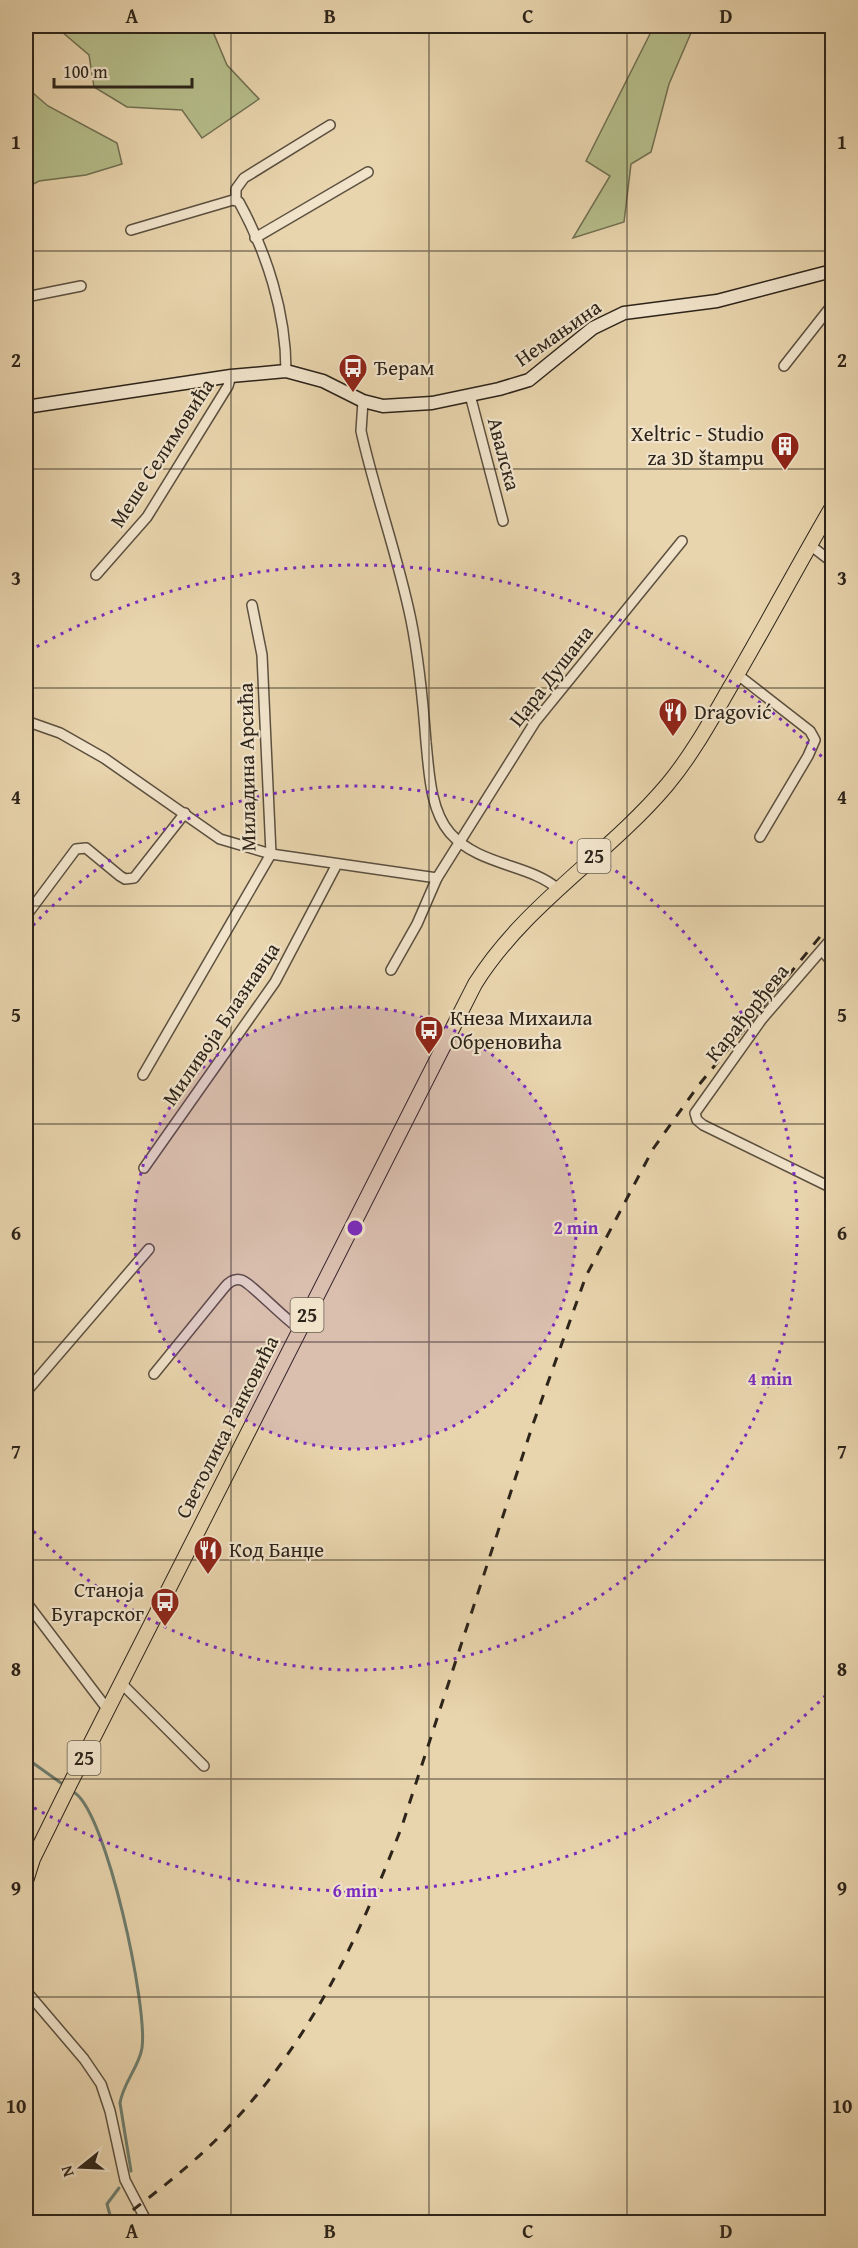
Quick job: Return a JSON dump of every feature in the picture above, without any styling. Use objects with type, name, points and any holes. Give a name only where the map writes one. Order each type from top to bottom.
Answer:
[{"type":"main road","name":"Светолика Ранковића","points":[[26,1881],[29,1863],[122,1684],[475,984],[511,935],[665,788],[695,747],[738,675],[832,507]]},
{"type":"street","points":[[236,200],[236,189],[244,178],[330,125]]},
{"type":"street","points":[[255,238],[368,172]]},
{"type":"street","points":[[131,230],[236,200]]},
{"type":"street","points":[[236,200],[241,204],[281,309],[286,371]]},
{"type":"street","name":"Немањина","points":[[26,407],[231,376],[286,371],[323,381],[363,400],[398,407],[470,395],[529,380],[593,328],[607,319],[624,313],[717,301],[832,271]]},
{"type":"street","points":[[26,297],[81,286]]},
{"type":"street","points":[[783,366],[832,305]]},
{"type":"street","name":"Меше Селимовића","points":[[96,575],[147,517],[228,386],[231,376]]},
{"type":"street","name":"Авалска","points":[[470,395],[503,521]]},
{"type":"street","points":[[363,400],[361,430],[411,620],[434,800],[445,828],[460,843],[495,861],[548,882],[558,889]]},
{"type":"street","name":"Цара Душана","points":[[391,970],[417,924],[437,878],[535,722],[682,541]]},
{"type":"street","points":[[810,544],[832,562]]},
{"type":"street","name":"Миладина Арсића","points":[[143,1076],[271,854],[262,656],[252,605]]},
{"type":"street","points":[[738,675],[810,731],[815,740],[808,756],[760,837]]},
{"type":"street","points":[[26,721],[60,733],[104,758],[220,839],[271,854],[437,878]]},
{"type":"street","points":[[26,916],[76,849],[86,848],[124,879],[134,878],[185,813]]},
{"type":"street","name":"Миливоја Блазнавца","points":[[144,1167],[275,982],[337,864]]},
{"type":"street","name":"Карађорђева","points":[[832,938],[738,1049],[699,1104],[696,1115],[703,1125],[832,1188]]},
{"type":"street","points":[[822,951],[832,962]]},
{"type":"street","points":[[26,1392],[149,1249]]},
{"type":"street","points":[[154,1374],[224,1288],[234,1280],[243,1280],[249,1284],[273,1310],[300,1329]]},
{"type":"street","points":[[26,1602],[108,1710]]},
{"type":"street","points":[[122,1684],[204,1766]]},
{"type":"street","points":[[26,1991],[77,2051],[101,2085],[108,2104],[125,2180],[147,2223]]},
{"type":"green space","points":[[55,26],[213,26],[211,27],[227,65],[259,99],[202,138],[182,110],[127,107],[94,87],[89,55]]},
{"type":"green space","points":[[654,26],[694,26],[669,84],[651,152],[631,164],[624,222],[573,238],[610,176],[586,161]]},
{"type":"green space","points":[[26,87],[48,106],[117,143],[122,164],[86,175],[39,181],[26,188]]},
{"type":"waterway","points":[[26,1758],[61,1783]]},
{"type":"waterway","points":[[75,1793],[87,1809],[100,1836],[112,1873],[123,1913],[139,1994],[142,2048],[120,2103],[131,2171]]},
{"type":"waterway","points":[[111,2219],[107,2204],[119,2188]]},
{"type":"railway","points":[[117,2222],[193,2161],[234,2121],[288,2054],[332,1982],[370,1905],[402,1826],[532,1427],[586,1276],[653,1149],[698,1086],[832,922]]},
{"type":"place","name":"Ђерам","points":[[353,394]]},
{"type":"place","name":"Xeltric - Studio za 3D štampu","points":[[785,472]]},
{"type":"place","name":"Dragović","points":[[673,738]]},
{"type":"place","name":"Кнеза Михаила Обреновића","points":[[429,1056]]},
{"type":"place","name":"Код Банџе","points":[[208,1576]]},
{"type":"place","name":"Станоја Бугарског","points":[[165,1628]]}]
